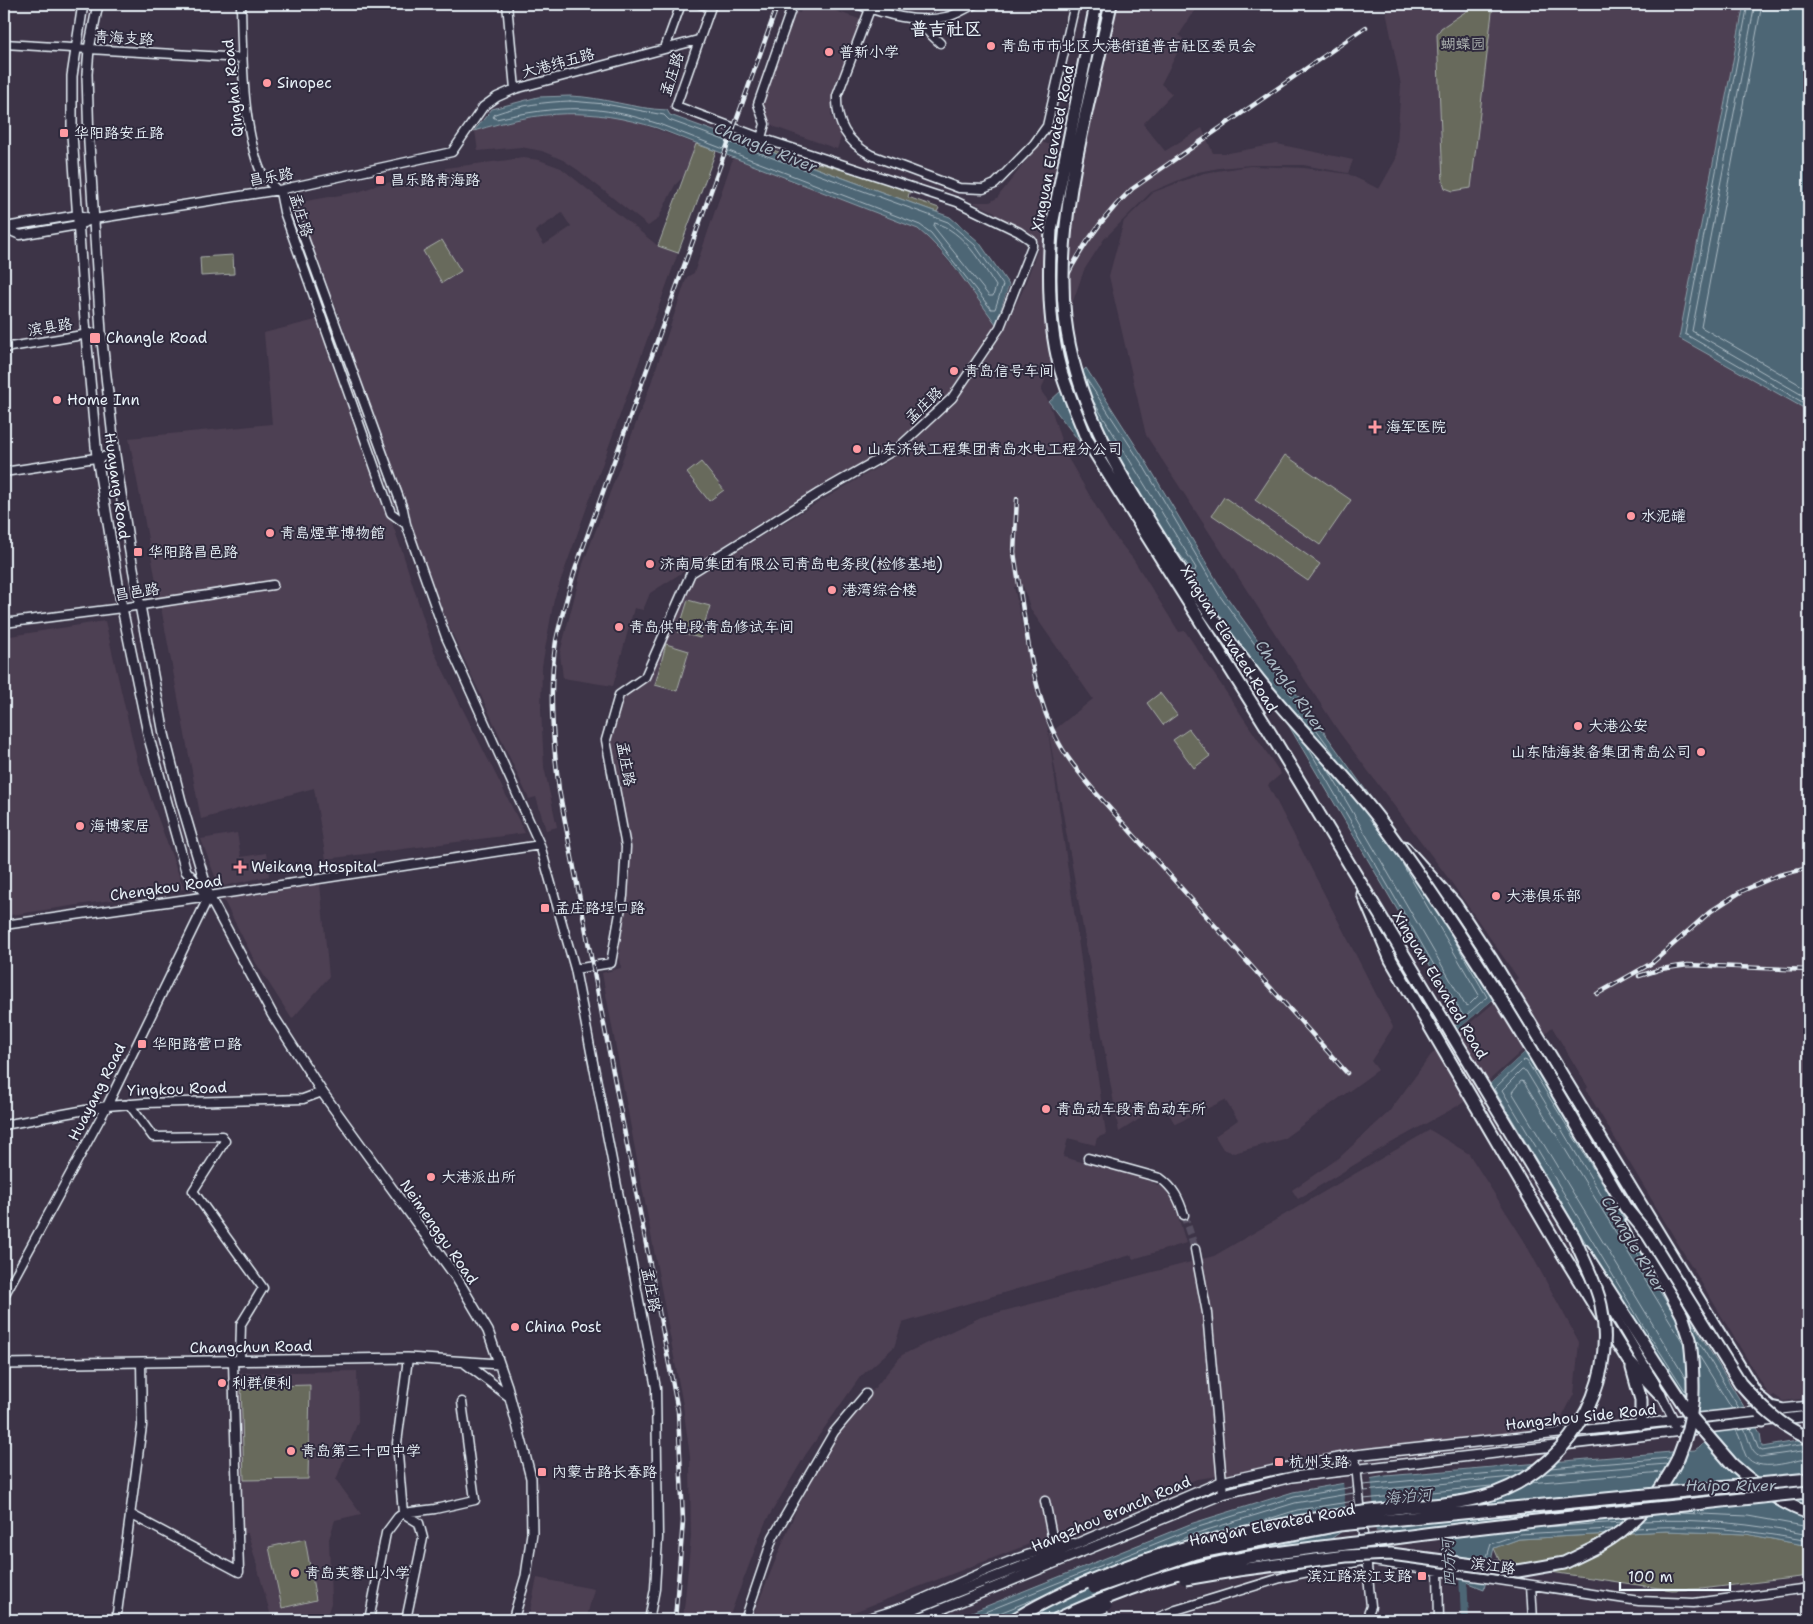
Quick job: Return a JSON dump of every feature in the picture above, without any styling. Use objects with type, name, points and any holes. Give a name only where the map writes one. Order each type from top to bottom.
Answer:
[{"type":"highway","name":"Xinguan Elevated Road","points":[[1096,4],[1051,230],[1049,264],[1051,310],[1060,369],[1087,440],[1205,627],[1574,1237]]},
{"type":"highway","name":"Xinguan Elevated Road","points":[[1111,4],[1077,155],[1062,267],[1065,319],[1075,368],[1092,420],[1122,479],[1202,602],[1260,680],[1383,824],[1461,935],[1625,1207]]},
{"type":"highway","points":[[1383,824],[1456,904],[1758,1396],[1771,1407],[1780,1409]]},
{"type":"highway","points":[[1353,871],[1391,960],[1556,1243],[1628,1360],[1641,1400],[1641,1424]]},
{"type":"highway","points":[[1625,1207],[1648,1235],[1740,1382],[1759,1404],[1788,1427],[1809,1438]]},
{"type":"highway","points":[[1074,1620],[1160,1586],[1195,1577],[1238,1570],[1346,1556],[1391,1554],[1518,1570],[1564,1563],[1612,1538],[1646,1510],[1664,1486],[1687,1438],[1695,1398],[1690,1339],[1682,1315],[1625,1207]]},
{"type":"highway","points":[[1574,1237],[1612,1292],[1677,1395],[1712,1442],[1752,1481],[1780,1500],[1809,1513]]},
{"type":"highway","points":[[1013,1620],[1098,1579],[1192,1547],[1291,1523],[1483,1497],[1510,1487],[1532,1473],[1550,1460],[1571,1438],[1584,1419],[1601,1373],[1605,1344],[1601,1304],[1574,1237]]},
{"type":"highway","points":[[1628,1360],[1660,1394]]},
{"type":"highway","points":[[1758,1396],[1760,1416]]},
{"type":"highway","name":"Hang'an Elevated Road","points":[[1021,1620],[1076,1595],[1195,1553],[1339,1525],[1809,1479]]},
{"type":"highway","name":"Hang'an Elevated Road","points":[[1055,1620],[1082,1607],[1152,1582],[1204,1566],[1256,1557],[1492,1525],[1809,1492]]},
{"type":"main road","name":"Huayang Road","points":[[83,4],[74,50],[72,134],[86,335],[97,457],[122,608],[148,738],[186,872],[209,896]]},
{"type":"main road","name":"Huayang Road","points":[[98,4],[89,49],[88,104],[101,332],[115,455],[164,734],[209,896]]},
{"type":"main road","name":"Neimenggu Road","points":[[209,896],[272,1014],[322,1092],[456,1277],[488,1331],[510,1398],[531,1478],[532,1533],[526,1576],[513,1620]]},
{"type":"main road","name":"Changchun Road","points":[[4,1364],[408,1358],[499,1364]]},
{"type":"main road","points":[[464,1362],[510,1398]]},
{"type":"main road","name":"Hangzhou Side Road","points":[[1358,1467],[1691,1429],[1760,1416],[1780,1409],[1809,1406]]},
{"type":"main road","name":"Hangzhou Side Road","points":[[1355,1455],[1674,1420],[1809,1416]]},
{"type":"main road","name":"Hangzhou Branch Road","points":[[915,1620],[1042,1564],[1083,1541],[1221,1482],[1279,1468],[1355,1455]]},
{"type":"main road","name":"Hangzhou Branch Road","points":[[885,1620],[1042,1564],[1223,1494],[1292,1477],[1358,1467]]},
{"type":"street","name":"Qinghai Road","points":[[241,4],[242,58],[251,138],[263,176],[279,190]]},
{"type":"street","points":[[507,4],[515,89]]},
{"type":"street","points":[[665,48],[681,4]]},
{"type":"street","points":[[698,40],[711,5],[700,4]]},
{"type":"street","points":[[761,138],[765,124],[758,104],[793,4]]},
{"type":"street","points":[[857,4],[900,17],[924,19],[947,17],[975,4]]},
{"type":"street","points":[[870,9],[837,96],[839,118],[847,137],[858,148],[871,155],[959,188],[983,189],[995,184],[1034,144],[1047,126],[1075,4]]},
{"type":"street","points":[[924,19],[924,27],[940,43]]},
{"type":"street","name":"大港纬五路","points":[[452,152],[483,107],[497,97],[515,89],[698,40]]},
{"type":"street","name":"孟庄路","points":[[575,969],[611,963],[622,896],[626,847],[606,740],[619,695],[645,677],[691,572],[819,493],[898,448],[952,398],[1000,328],[1032,246],[1032,241],[1019,232],[957,202],[761,138],[676,106],[698,40]]},
{"type":"street","name":"青海支路","points":[[4,44],[74,50],[89,49],[242,58]]},
{"type":"street","name":"昌乐路","points":[[4,228],[20,235],[78,225],[94,220],[279,190],[452,152]]},
{"type":"street","name":"孟庄路","points":[[279,190],[284,212],[391,513],[406,524]]},
{"type":"street","name":"孟庄路","points":[[279,190],[293,208],[403,509],[406,524],[446,637],[540,845],[575,969],[656,1388],[658,1538],[655,1589],[648,1620]]},
{"type":"street","name":"昌乐路","points":[[4,228],[78,215],[94,220]]},
{"type":"street","name":"滨县路","points":[[4,348],[101,332]]},
{"type":"street","points":[[4,472],[115,455]]},
{"type":"street","name":"昌邑路","points":[[4,623],[140,606],[273,585]]},
{"type":"street","name":"Chengkou Road","points":[[4,925],[209,896],[540,845]]},
{"type":"street","name":"Huayang Road","points":[[4,1296],[108,1106],[209,896]]},
{"type":"street","name":"Yingkou Road","points":[[4,1125],[108,1106],[303,1099],[322,1092]]},
{"type":"street","points":[[1484,1095],[1654,1381],[1674,1420],[1675,1431]]},
{"type":"street","points":[[129,1104],[153,1137],[222,1136],[225,1141],[193,1191],[263,1288],[241,1324],[236,1361],[239,1572],[130,1514]]},
{"type":"street","points":[[1088,1158],[1160,1178],[1170,1185],[1179,1199],[1184,1215]]},
{"type":"street","points":[[1195,1248],[1207,1313],[1223,1494]]},
{"type":"street","points":[[403,1513],[397,1443],[408,1358]]},
{"type":"street","points":[[117,1613],[142,1426],[142,1362]]},
{"type":"street","points":[[746,1620],[773,1537],[834,1432],[866,1394]]},
{"type":"street","points":[[368,1620],[386,1533],[403,1513],[435,1509],[475,1500],[462,1402]]},
{"type":"street","points":[[1355,1455],[1358,1467],[1371,1606],[1366,1620]]},
{"type":"street","points":[[1045,1501],[1054,1546]]},
{"type":"street","points":[[403,1513],[419,1523],[423,1538],[406,1620]]},
{"type":"street","points":[[862,1620],[911,1604],[964,1579],[1054,1546],[1083,1541]]},
{"type":"street","name":"滨江路","points":[[1152,1620],[1176,1610],[1284,1577],[1365,1555],[1451,1574],[1639,1601],[1694,1603],[1809,1588]]},
{"type":"street","points":[[1438,1571],[1439,1620]]},
{"type":"street","points":[[1531,1585],[1533,1620]]},
{"type":"street","points":[[339,1620],[363,1620]]},
{"type":"shaded area","points":[[803,4],[815,4],[862,20],[832,99],[831,115],[841,137],[837,149],[775,127],[766,120],[761,104],[793,11],[800,13]]},
{"type":"shaded area","points":[[1109,4],[1199,4],[1179,35],[1184,40],[1161,84],[1172,94],[1143,124],[1165,151],[1202,128],[1213,153],[1229,153],[1277,144],[1353,160],[1348,173],[1303,165],[1250,165],[1219,168],[1198,172],[1151,192],[1104,239],[1084,270],[1041,391],[1049,402],[1065,453],[1109,529],[1133,559],[1179,632],[1185,631],[1281,774],[1268,785],[1393,1027],[1371,1061],[1378,1070],[1283,1139],[1234,1153],[1223,1149],[1215,1136],[1238,1120],[1225,1100],[1175,1124],[1163,1104],[1119,1132],[1049,734],[1093,699],[1031,610],[1023,586],[1014,587],[1036,690],[1047,724],[1106,1134],[1097,1138],[1095,1145],[1068,1138],[1063,1157],[1146,1179],[1165,1189],[1174,1203],[1186,1243],[1133,1259],[1131,1255],[902,1323],[894,1347],[860,1377],[806,1454],[765,1523],[728,1620],[683,1620],[691,1537],[690,1457],[683,1405],[602,973],[621,968],[618,938],[628,886],[631,852],[610,745],[620,702],[635,687],[650,677],[692,581],[702,571],[892,459],[955,400],[981,366],[1003,331],[1023,290],[1038,249],[1038,242],[1027,230],[994,217],[995,212],[973,202],[990,202],[997,198],[1041,142],[1073,152]]},
{"type":"shaded area","points":[[1397,4],[1744,4],[1679,338],[1809,411],[1809,1398],[1783,1401],[1774,1395],[1770,1397],[1586,1090],[1588,1087],[1552,1027],[1486,1087],[1461,1104],[1382,1148],[1298,1199],[1292,1190],[1339,1158],[1389,1112],[1431,1055],[1518,978],[1449,879],[1339,732],[1146,435],[1109,276],[1124,221],[1154,192],[1204,173],[1250,166],[1304,168],[1348,174],[1379,189],[1396,159],[1401,85],[1386,11]]},
{"type":"shaded area","points":[[564,113],[593,113],[625,118],[696,144],[684,176],[675,185],[658,219],[648,226],[578,170],[563,160],[542,151],[521,147],[478,151],[475,131],[478,129],[516,120]]},
{"type":"shaded area","points":[[523,158],[539,160],[561,168],[658,246],[678,253],[554,599],[542,666],[541,710],[544,767],[557,827],[546,830],[536,797],[529,799],[439,605],[340,318],[295,203],[358,192],[381,184],[445,172],[445,168]],"holes":[[[562,213],[571,227],[544,245],[535,231]]]},
{"type":"shaded area","points":[[733,158],[918,229],[927,236],[968,285],[996,324],[952,392],[889,448],[763,521],[650,593],[643,610],[634,608],[613,686],[563,678],[560,653],[583,564],[649,389],[687,277],[694,273]]},
{"type":"shaded area","points":[[320,319],[403,554],[434,652],[525,833],[326,859],[314,788],[201,819],[129,438],[272,424],[264,333]]},
{"type":"shaded area","name":"海博家居","points":[[105,621],[138,764],[184,889],[4,916],[4,637]]},
{"type":"shaded area","name":"Weikang Hospital","points":[[237,833],[241,857],[266,853],[269,876],[219,887],[201,839]]},
{"type":"shaded area","points":[[320,884],[329,977],[292,1019],[256,963],[223,899]]},
{"type":"shaded area","points":[[1430,1130],[1469,1154],[1523,1239],[1579,1342],[1574,1394],[1558,1425],[1197,1479],[833,1620],[751,1620],[797,1508],[839,1431],[902,1355],[981,1317],[1214,1256]]},
{"type":"shaded area","name":"青岛第三十四中学","points":[[357,1371],[358,1421],[336,1480],[361,1514],[335,1520],[329,1539],[331,1603],[326,1618],[272,1620],[248,1533],[238,1533],[234,1373]]},
{"type":"shaded area","points":[[537,1578],[594,1589],[586,1620],[528,1620]]},
{"type":"green space","name":"蝴蝶园","points":[[1477,4],[1493,4],[1471,188],[1453,191],[1445,188],[1443,182],[1437,35],[1441,28]]},
{"type":"green space","points":[[743,139],[806,162],[822,164],[910,190],[908,197],[939,208],[937,212],[928,209],[742,141]]},
{"type":"green space","points":[[696,144],[716,151],[678,253],[658,246]]},
{"type":"green space","points":[[442,240],[461,271],[442,283],[423,251]]},
{"type":"green space","points":[[233,255],[234,274],[201,276],[200,257]]},
{"type":"green space","points":[[1285,455],[1351,500],[1320,545],[1255,500]]},
{"type":"green space","points":[[701,462],[724,490],[709,501],[687,473]]},
{"type":"green space","points":[[1224,497],[1320,564],[1308,581],[1212,515]]},
{"type":"green space","points":[[688,600],[710,606],[700,638],[678,632]]},
{"type":"green space","points":[[666,644],[689,651],[677,691],[655,685]]},
{"type":"green space","points":[[1160,693],[1177,715],[1163,725],[1147,703]]},
{"type":"green space","points":[[1189,729],[1210,756],[1194,768],[1173,740]]},
{"type":"green space","points":[[310,1385],[308,1479],[244,1480],[241,1387]]},
{"type":"green space","points":[[1666,1531],[1746,1534],[1809,1546],[1809,1576],[1701,1589],[1672,1590],[1524,1568],[1500,1562],[1494,1548],[1519,1539]]},
{"type":"green space","points":[[305,1539],[316,1600],[282,1608],[269,1547]]},
{"type":"water","points":[[1744,4],[1809,4],[1809,411],[1679,338]]},
{"type":"water","points":[[570,96],[667,110],[670,115],[950,217],[979,242],[1009,285],[996,324],[950,262],[918,229],[657,128],[610,117],[566,114],[521,119],[474,131],[492,109],[538,97]]},
{"type":"water","points":[[1086,368],[1148,465],[1224,593],[1403,842],[1494,999],[1454,1033],[1457,1020],[1451,1001],[1286,721],[1170,560],[1049,402]]},
{"type":"water","name":"Haipo River","points":[[1527,1050],[1760,1433],[1762,1447],[1809,1439],[1809,1546],[1746,1534],[1666,1531],[1519,1539],[1494,1548],[1484,1589],[1463,1579],[1452,1569],[1448,1554],[1446,1531],[1342,1531],[1328,1541],[1239,1558],[1136,1591],[1065,1620],[952,1620],[1190,1524],[1293,1492],[1386,1476],[1695,1450],[1709,1439],[1684,1408],[1486,1087]]},
{"type":"pier","points":[[1009,285],[1011,287],[997,326],[996,324]]},
{"type":"pier","points":[[1494,999],[1496,1001],[1456,1035],[1454,1033]]},
{"type":"pier","points":[[1525,1048],[1527,1050],[1486,1087],[1485,1084]]},
{"type":"pier","points":[[1371,1476],[1376,1534],[1348,1534],[1343,1481]]},
{"type":"waterway","name":"四方河","points":[[1463,1572],[1465,1620]]},
{"type":"tunnel","points":[[1184,1215],[1195,1249]]},
{"type":"railway","points":[[675,1620],[683,1521],[678,1411],[559,790],[553,734],[552,678],[556,641],[575,570],[778,4]]},
{"type":"railway","points":[[1062,286],[1092,234],[1132,189],[1366,27]]},
{"type":"railway","points":[[1017,499],[1014,552],[1031,660],[1042,703],[1063,750],[1096,793],[1347,1073]]},
{"type":"railway","points":[[1597,994],[1652,963],[1711,911],[1742,891],[1779,875],[1809,868]]},
{"type":"railway","points":[[1639,976],[1661,969],[1688,965],[1809,970]]},
{"type":"place","name":"青岛市市北区大港街道普吉社区委员会","points":[[991,46]]},
{"type":"place","name":"普新小学","points":[[829,52]]},
{"type":"place","name":"Sinopec","points":[[267,83]]},
{"type":"place","name":"华阳路安丘路","points":[[64,133]]},
{"type":"place","name":"昌乐路青海路","points":[[380,180]]},
{"type":"place","name":"Changle Road","points":[[95,338]]},
{"type":"place","name":"青岛信号车间","points":[[954,371]]},
{"type":"place","name":"Home Inn","points":[[57,400]]},
{"type":"place","name":"海军医院","points":[[1375,427]]},
{"type":"place","name":"山东济铁工程集团青岛水电工程分公司","points":[[857,449]]},
{"type":"place","name":"水泥罐","points":[[1631,516]]},
{"type":"place","name":"青島煙草博物館","points":[[270,533]]},
{"type":"place","name":"华阳路昌邑路","points":[[138,552]]},
{"type":"place","name":"济南局集团有限公司青岛电务段(检修基地)","points":[[650,564]]},
{"type":"place","name":"港湾综合楼","points":[[832,590]]},
{"type":"place","name":"青岛供电段青岛修试车间","points":[[619,627]]},
{"type":"place","name":"大港公安","points":[[1578,726]]},
{"type":"place","name":"山东陆海装备集团青岛公司","points":[[1701,752]]},
{"type":"place","name":"海博家居","points":[[80,826]]},
{"type":"place","name":"Weikang Hospital","points":[[240,867]]},
{"type":"place","name":"大港俱乐部","points":[[1496,896]]},
{"type":"place","name":"孟庄路埕口路","points":[[545,908]]},
{"type":"place","name":"华阳路营口路","points":[[142,1044]]},
{"type":"place","name":"青岛动车段青岛动车所","points":[[1046,1109]]},
{"type":"place","name":"大港派出所","points":[[431,1177]]},
{"type":"place","name":"China Post","points":[[515,1327]]},
{"type":"place","name":"利群便利","points":[[222,1383]]},
{"type":"place","name":"青岛第三十四中学","points":[[291,1451]]},
{"type":"place","name":"杭州支路","points":[[1279,1462]]},
{"type":"place","name":"内蒙古路长春路","points":[[542,1472]]},
{"type":"place","name":"青岛芙蓉山小学","points":[[295,1573]]},
{"type":"place","name":"滨江路滨江支路","points":[[1422,1576]]},
{"type":"district","name":"普吉社区","points":[[946,29]]},
{"type":"water label","name":"Changle River","points":[[766,147]]},
{"type":"water label","name":"Changle River","points":[[1291,686]]},
{"type":"water label","name":"Changle River","points":[[1634,1244]]},
{"type":"water label","name":"海泊河","points":[[1408,1496]]}]
